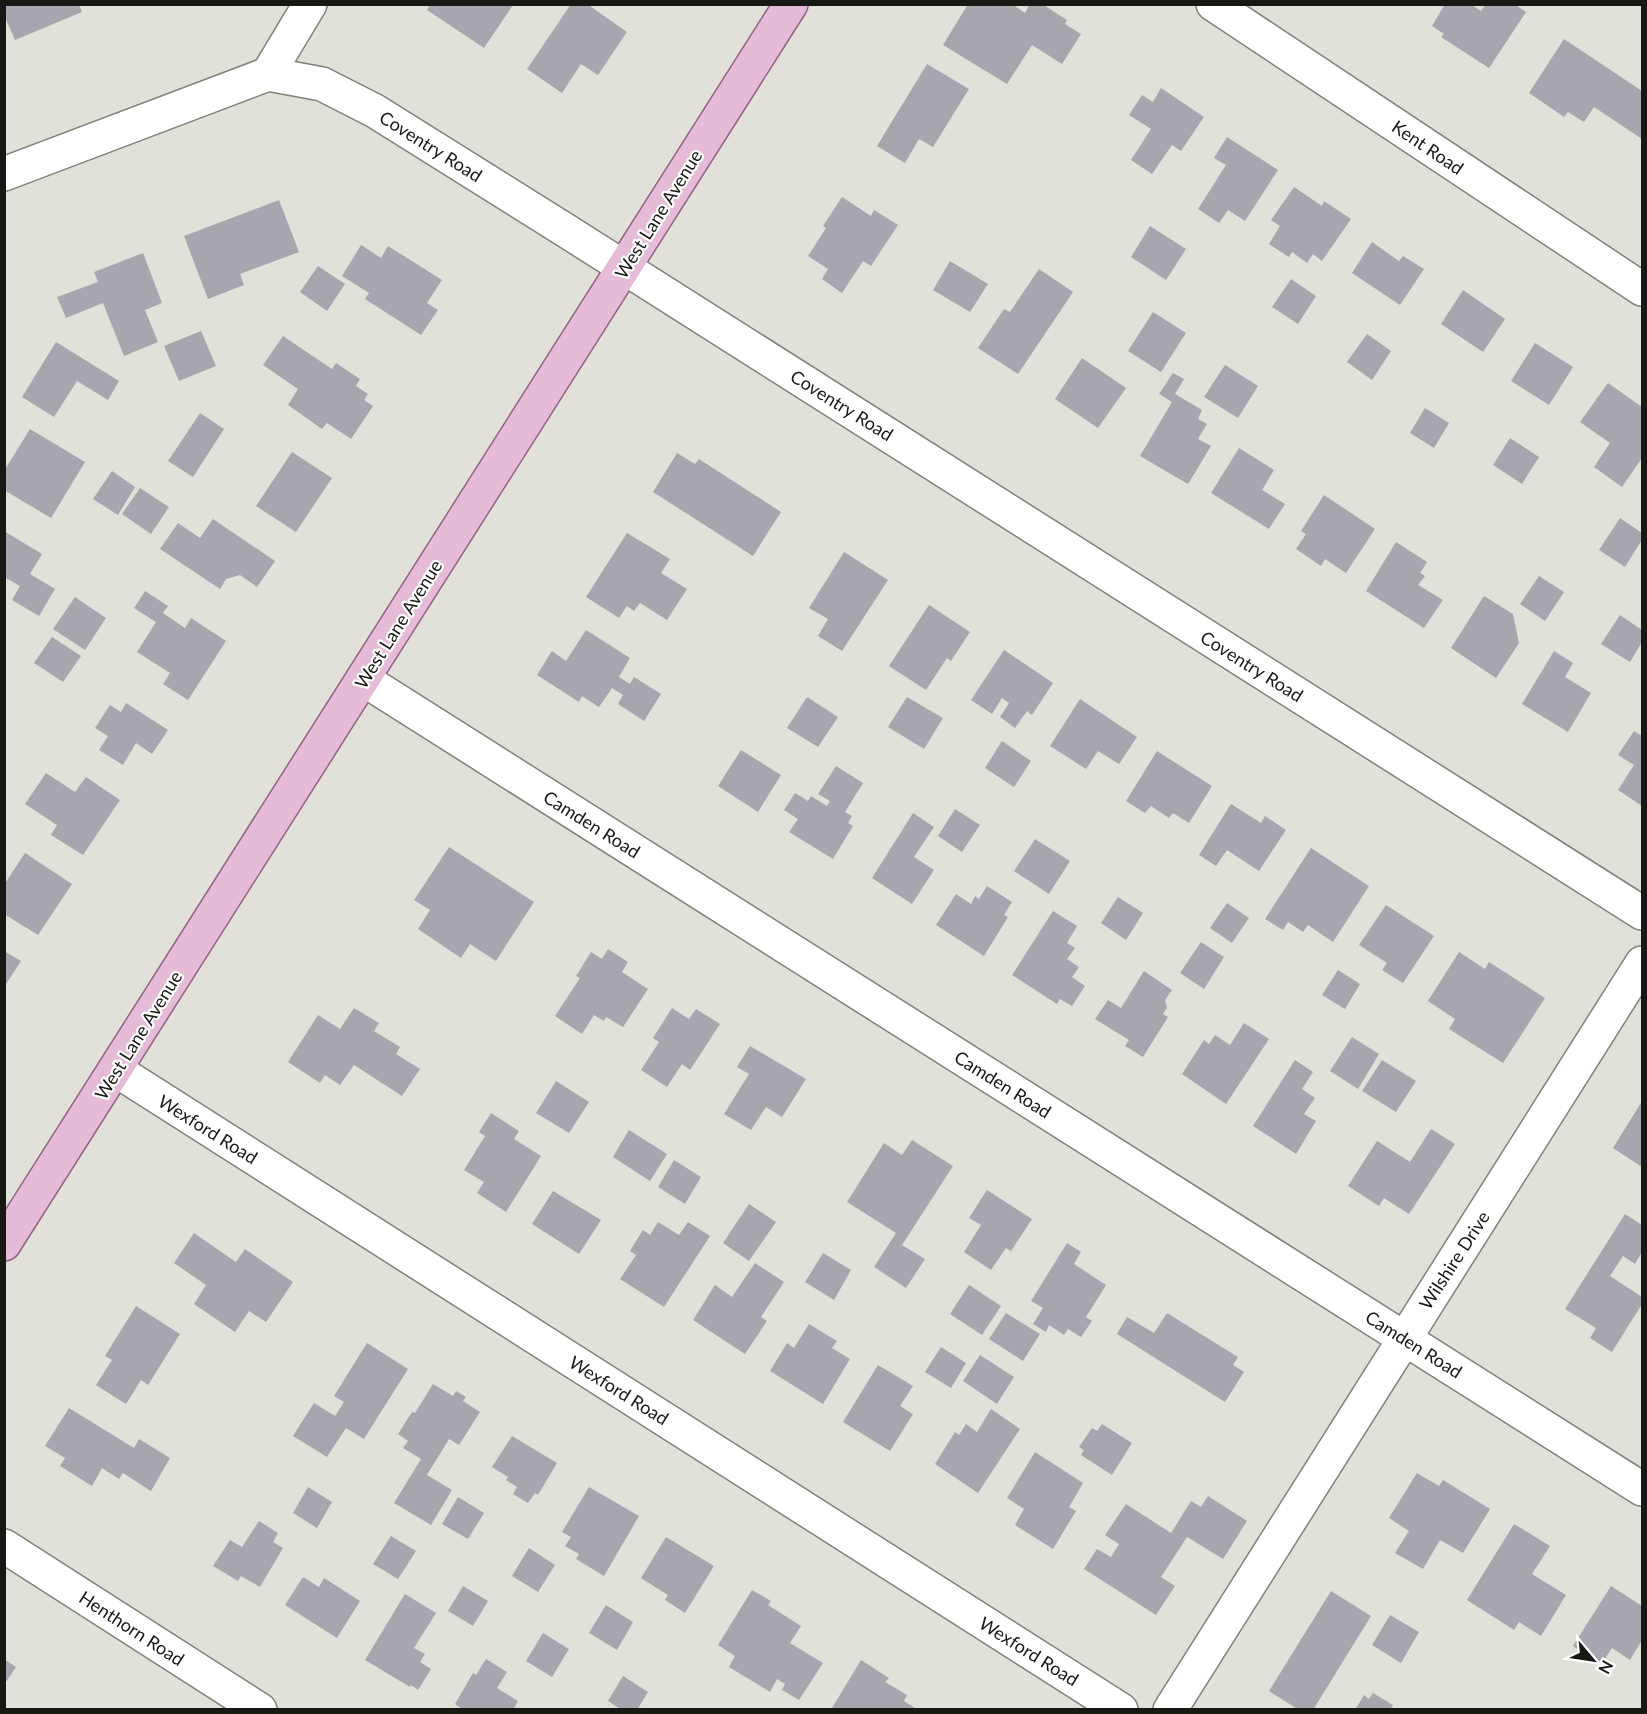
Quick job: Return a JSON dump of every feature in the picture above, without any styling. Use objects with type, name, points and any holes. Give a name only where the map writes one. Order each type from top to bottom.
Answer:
[{"type":"main road","name":"West Lane Avenue","points":[[4,1244],[791,4]]},
{"type":"street","points":[[4,174],[268,74],[310,4]]},
{"type":"street","name":"Kent Road","points":[[1213,4],[1642,289]]},
{"type":"street","name":"Coventry Road","points":[[268,74],[322,84],[375,111],[1642,913]]},
{"type":"street","name":"Camden Road","points":[[363,679],[1642,1489]]},
{"type":"street","name":"Wilshire Drive","points":[[1170,1710],[1642,963]]},
{"type":"street","name":"Wexford Road","points":[[116,1070],[1121,1710]]},
{"type":"street","name":"Henthorn Road","points":[[4,1546],[260,1710]]},
{"type":"building","points":[[4,4],[79,4],[82,12],[15,40],[4,15]]},
{"type":"building","points":[[571,4],[587,4],[627,32],[598,75],[581,64],[562,93],[527,69]]},
{"type":"building","points":[[968,4],[1012,4],[1025,13],[1030,4],[1042,4],[1067,20],[1065,24],[1081,34],[1062,64],[1032,45],[1007,84],[943,45]]},
{"type":"building","points":[[1445,4],[1470,4],[1481,11],[1486,4],[1514,4],[1526,12],[1489,68],[1441,37],[1444,34],[1432,26]]},
{"type":"building","points":[[430,5],[513,5],[484,48],[427,10]]},
{"type":"building","points":[[1564,39],[1642,91],[1642,139],[1594,107],[1584,122],[1568,112],[1564,117],[1529,93]]},
{"type":"building","points":[[927,64],[969,89],[933,147],[919,139],[905,163],[877,146]]},
{"type":"building","points":[[1161,88],[1204,117],[1181,151],[1172,145],[1152,174],[1131,160],[1151,129],[1129,115],[1142,95],[1153,102]]},
{"type":"building","points":[[1227,137],[1278,170],[1245,221],[1228,210],[1219,223],[1198,209],[1226,165],[1214,158]]},
{"type":"building","points":[[1294,187],[1322,206],[1324,201],[1351,219],[1322,261],[1313,254],[1307,263],[1292,252],[1289,257],[1269,244],[1280,226],[1271,220]]},
{"type":"building","points":[[842,197],[871,216],[874,210],[898,225],[871,266],[863,261],[842,293],[822,279],[828,269],[808,256],[826,228],[823,226]]},
{"type":"building","points":[[279,200],[299,252],[240,274],[244,285],[208,299],[184,236]]},
{"type":"building","points":[[1150,226],[1186,249],[1166,280],[1131,257]]},
{"type":"building","points":[[1372,242],[1399,261],[1403,256],[1424,269],[1400,305],[1352,273]]},
{"type":"building","points":[[361,245],[381,258],[388,246],[442,280],[427,303],[438,310],[421,335],[365,299],[369,293],[342,276]]},
{"type":"building","points":[[143,253],[162,303],[145,310],[158,342],[124,356],[103,303],[66,318],[57,297],[98,282],[94,272]]},
{"type":"building","points":[[950,261],[988,284],[970,312],[933,290]]},
{"type":"building","points":[[318,266],[345,284],[327,311],[300,292]]},
{"type":"building","points":[[1039,269],[1073,292],[1018,374],[978,348],[1004,309],[1010,312]]},
{"type":"building","points":[[1291,279],[1316,296],[1298,324],[1272,307]]},
{"type":"building","points":[[1463,290],[1505,319],[1483,352],[1441,324]]},
{"type":"building","points":[[1153,312],[1186,333],[1161,372],[1128,351]]},
{"type":"building","points":[[201,331],[216,366],[179,381],[164,346]]},
{"type":"building","points":[[1367,334],[1391,351],[1372,380],[1347,362]]},
{"type":"building","points":[[283,336],[332,369],[336,363],[360,379],[356,386],[368,394],[364,400],[373,406],[351,439],[327,423],[322,429],[288,405],[298,389],[263,365]]},
{"type":"building","points":[[56,342],[119,381],[108,400],[77,381],[54,417],[22,397]]},
{"type":"building","points":[[1535,343],[1573,367],[1549,405],[1511,381]]},
{"type":"building","points":[[1082,358],[1126,388],[1098,428],[1055,399]]},
{"type":"building","points":[[1225,365],[1258,386],[1238,418],[1204,397]]},
{"type":"building","points":[[1173,373],[1184,379],[1175,394],[1202,410],[1198,419],[1207,424],[1198,439],[1211,446],[1188,484],[1140,456],[1172,402],[1159,394]]},
{"type":"building","points":[[1608,383],[1642,407],[1642,458],[1622,487],[1594,467],[1610,443],[1580,422]]},
{"type":"building","points":[[1425,408],[1449,423],[1434,448],[1410,433]]},
{"type":"building","points":[[200,413],[224,429],[193,477],[168,461]]},
{"type":"building","points":[[30,429],[85,462],[51,518],[4,490],[4,471]]},
{"type":"building","points":[[1510,438],[1539,457],[1522,484],[1493,465]]},
{"type":"building","points":[[1239,448],[1274,470],[1262,490],[1285,504],[1269,529],[1211,493]]},
{"type":"building","points":[[292,452],[332,478],[296,532],[256,506]]},
{"type":"building","points":[[677,453],[695,464],[699,459],[781,512],[753,556],[653,492]]},
{"type":"building","points":[[112,471],[135,487],[118,515],[93,499]]},
{"type":"building","points":[[140,488],[169,507],[151,534],[122,514]]},
{"type":"building","points":[[1324,495],[1375,529],[1346,573],[1325,559],[1321,566],[1296,549],[1306,534],[1301,531]]},
{"type":"building","points":[[1620,518],[1642,533],[1642,540],[1625,567],[1599,550]]},
{"type":"building","points":[[213,519],[275,561],[257,587],[240,575],[226,579],[220,589],[160,549],[178,523],[200,538]]},
{"type":"building","points":[[4,531],[42,554],[30,574],[55,589],[39,616],[12,600],[20,586],[4,577]]},
{"type":"building","points":[[627,533],[670,559],[661,573],[687,589],[667,620],[640,603],[634,611],[627,606],[619,618],[586,597]]},
{"type":"building","points":[[1396,542],[1427,562],[1420,573],[1425,576],[1418,585],[1443,600],[1424,628],[1366,591]]},
{"type":"building","points":[[844,552],[888,580],[842,651],[818,636],[828,619],[809,608]]},
{"type":"building","points":[[1539,576],[1564,592],[1545,621],[1520,604]]},
{"type":"building","points":[[145,591],[168,606],[163,613],[185,628],[191,618],[226,641],[188,700],[163,684],[170,673],[137,652],[156,622],[134,608]]},
{"type":"building","points":[[1484,596],[1513,614],[1519,643],[1496,678],[1451,648]]},
{"type":"building","points":[[75,597],[106,618],[85,650],[53,629]]},
{"type":"building","points":[[929,605],[970,632],[951,661],[947,658],[926,690],[889,666]]},
{"type":"building","points":[[1620,615],[1642,630],[1642,642],[1630,662],[1601,644]]},
{"type":"building","points":[[586,630],[630,658],[619,677],[630,684],[634,677],[661,694],[644,721],[618,704],[623,695],[612,688],[599,707],[582,696],[579,702],[537,675],[552,651],[566,661]]},
{"type":"building","points":[[52,637],[81,656],[63,682],[34,663]]},
{"type":"building","points":[[1004,650],[1053,683],[1032,715],[1027,711],[1015,728],[1000,717],[1009,703],[1002,698],[992,714],[971,700]]},
{"type":"building","points":[[1554,651],[1573,663],[1565,677],[1591,693],[1568,732],[1522,704]]},
{"type":"building","points":[[807,697],[838,717],[818,747],[787,728]]},
{"type":"building","points":[[907,697],[943,718],[924,749],[888,727]]},
{"type":"building","points":[[1080,699],[1137,737],[1119,764],[1098,751],[1086,769],[1050,746]]},
{"type":"building","points":[[126,703],[168,730],[152,754],[136,743],[123,765],[99,750],[108,736],[95,728],[110,705],[121,712]]},
{"type":"building","points":[[1634,731],[1642,736],[1642,806],[1618,790],[1634,765],[1618,755]]},
{"type":"building","points":[[1002,741],[1031,761],[1014,787],[985,768]]},
{"type":"building","points":[[741,750],[781,775],[758,812],[718,786]]},
{"type":"building","points":[[1157,751],[1212,786],[1189,823],[1173,813],[1169,818],[1151,806],[1145,813],[1126,801]]},
{"type":"building","points":[[836,766],[863,783],[845,812],[852,816],[848,823],[853,826],[833,859],[789,832],[798,819],[784,810],[795,793],[808,801],[811,796],[827,806],[830,801],[818,794]]},
{"type":"building","points":[[46,773],[75,792],[86,777],[120,800],[83,855],[51,835],[57,825],[25,804]]},
{"type":"building","points":[[1231,804],[1261,823],[1265,816],[1286,830],[1259,871],[1227,850],[1216,866],[1199,855]]},
{"type":"building","points":[[955,809],[980,825],[962,852],[938,836]]},
{"type":"building","points":[[913,813],[934,827],[914,857],[934,870],[912,904],[872,878]]},
{"type":"building","points":[[1035,839],[1070,861],[1049,894],[1014,871]]},
{"type":"building","points":[[449,847],[534,902],[496,961],[470,944],[461,958],[418,929],[430,910],[414,900]]},
{"type":"building","points":[[1311,848],[1369,886],[1333,942],[1308,925],[1303,932],[1288,922],[1283,930],[1265,919]]},
{"type":"building","points":[[25,853],[72,884],[38,935],[4,914],[4,885]]},
{"type":"building","points":[[987,886],[1012,902],[1004,915],[1008,917],[984,956],[936,925],[956,894],[971,904],[975,896],[979,899]]},
{"type":"building","points":[[1118,897],[1143,913],[1126,940],[1101,923]]},
{"type":"building","points":[[1227,903],[1249,918],[1232,943],[1210,928]]},
{"type":"building","points":[[1386,905],[1434,936],[1403,983],[1382,970],[1387,963],[1359,945]]},
{"type":"building","points":[[1053,911],[1077,926],[1067,943],[1075,948],[1067,959],[1079,967],[1072,977],[1085,986],[1072,1006],[1060,999],[1057,1004],[1012,975]]},
{"type":"building","points":[[1201,942],[1224,957],[1204,989],[1180,973]]},
{"type":"building","points":[[608,949],[628,962],[622,972],[648,989],[623,1027],[606,1017],[604,1021],[594,1015],[582,1034],[555,1016],[580,978],[576,976],[591,952],[602,959]]},
{"type":"building","points":[[4,951],[21,961],[4,987]]},
{"type":"building","points":[[1459,952],[1485,969],[1489,962],[1545,998],[1503,1063],[1449,1029],[1455,1019],[1428,1001]]},
{"type":"building","points":[[1338,970],[1360,984],[1345,1009],[1322,995]]},
{"type":"building","points":[[1144,971],[1172,990],[1165,1000],[1167,1008],[1163,1014],[1168,1017],[1143,1057],[1125,1046],[1129,1040],[1095,1019],[1108,1000],[1121,1008]]},
{"type":"building","points":[[354,1008],[379,1023],[374,1031],[400,1047],[396,1054],[420,1069],[402,1096],[354,1065],[340,1085],[325,1075],[320,1083],[288,1062],[318,1015],[340,1029]]},
{"type":"building","points":[[672,1008],[689,1019],[696,1009],[720,1024],[690,1070],[682,1064],[667,1087],[641,1070],[659,1042],[653,1038]]},
{"type":"building","points":[[1244,1023],[1269,1039],[1226,1104],[1182,1074],[1204,1040],[1209,1044],[1215,1035],[1230,1045]]},
{"type":"building","points":[[1352,1037],[1379,1054],[1358,1089],[1330,1071]]},
{"type":"building","points":[[750,1046],[806,1079],[782,1117],[766,1107],[751,1130],[724,1114],[749,1074],[737,1067]]},
{"type":"building","points":[[1295,1060],[1313,1072],[1302,1089],[1315,1098],[1304,1114],[1316,1121],[1296,1154],[1253,1126]]},
{"type":"building","points":[[1382,1060],[1416,1081],[1396,1112],[1362,1091]]},
{"type":"building","points":[[556,1081],[589,1102],[569,1133],[536,1113]]},
{"type":"building","points":[[1642,1101],[1642,1167],[1613,1148]]},
{"type":"building","points":[[491,1113],[519,1131],[514,1139],[541,1156],[506,1212],[477,1193],[484,1182],[464,1170],[485,1136],[479,1132]]},
{"type":"building","points":[[1431,1129],[1455,1144],[1409,1214],[1384,1198],[1379,1206],[1348,1186],[1377,1141],[1410,1162]]},
{"type":"building","points":[[629,1130],[667,1154],[650,1181],[613,1157]]},
{"type":"building","points":[[912,1140],[953,1166],[902,1245],[925,1259],[906,1288],[874,1267],[896,1233],[847,1202],[884,1143],[902,1155]]},
{"type":"building","points":[[674,1160],[701,1177],[685,1204],[658,1187]]},
{"type":"building","points":[[987,1190],[1032,1219],[1011,1251],[1006,1248],[991,1270],[964,1252],[981,1225],[969,1218]]},
{"type":"building","points":[[553,1191],[601,1220],[579,1254],[532,1224]]},
{"type":"building","points":[[749,1204],[776,1222],[749,1261],[723,1243]]},
{"type":"building","points":[[1625,1214],[1642,1225],[1642,1252],[1635,1264],[1623,1256],[1610,1276],[1642,1297],[1642,1304],[1612,1352],[1590,1338],[1596,1328],[1565,1309]]},
{"type":"building","points":[[658,1222],[679,1235],[688,1222],[710,1236],[664,1307],[620,1279],[636,1255],[630,1251],[643,1230],[650,1235]]},
{"type":"building","points":[[194,1233],[236,1262],[245,1249],[293,1282],[266,1322],[249,1311],[235,1332],[194,1304],[206,1285],[174,1263]]},
{"type":"building","points":[[1067,1243],[1081,1252],[1074,1264],[1106,1285],[1086,1317],[1092,1321],[1081,1337],[1068,1329],[1064,1335],[1049,1325],[1046,1332],[1033,1324],[1043,1308],[1031,1301]]},
{"type":"building","points":[[823,1253],[851,1270],[834,1300],[805,1282]]},
{"type":"building","points":[[755,1263],[784,1282],[761,1317],[767,1321],[745,1354],[693,1320],[715,1285],[732,1297]]},
{"type":"building","points":[[969,1285],[1001,1306],[982,1335],[950,1314]]},
{"type":"building","points":[[136,1306],[180,1334],[148,1385],[141,1380],[126,1404],[96,1385],[112,1360],[105,1356]]},
{"type":"building","points":[[1006,1313],[1040,1334],[1023,1361],[989,1339]]},
{"type":"building","points":[[1167,1313],[1238,1357],[1233,1365],[1244,1372],[1225,1402],[1117,1334],[1127,1317],[1154,1333]]},
{"type":"building","points":[[809,1324],[837,1341],[832,1348],[850,1359],[823,1404],[770,1371],[787,1343],[794,1348]]},
{"type":"building","points":[[367,1343],[408,1369],[364,1439],[346,1428],[327,1457],[293,1436],[314,1403],[335,1416],[344,1402],[334,1396]]},
{"type":"building","points":[[941,1347],[966,1363],[951,1388],[925,1372]]},
{"type":"building","points":[[980,1355],[1014,1377],[997,1404],[963,1381]]},
{"type":"building","points":[[878,1365],[913,1386],[900,1406],[913,1414],[890,1451],[843,1422]]},
{"type":"building","points":[[433,1384],[453,1396],[456,1391],[466,1397],[463,1401],[480,1412],[459,1445],[449,1439],[427,1475],[452,1490],[431,1525],[394,1503],[421,1459],[403,1448],[408,1441],[398,1434],[412,1412],[415,1413]]},
{"type":"building","points":[[69,1408],[134,1448],[139,1439],[170,1458],[151,1491],[123,1473],[119,1479],[102,1468],[92,1486],[60,1466],[65,1458],[45,1446]]},
{"type":"building","points":[[991,1409],[1020,1429],[978,1493],[935,1464],[955,1432],[959,1435],[966,1424],[977,1432]]},
{"type":"building","points":[[1102,1424],[1132,1443],[1112,1475],[1081,1455],[1084,1450],[1079,1447],[1092,1428],[1097,1431]]},
{"type":"building","points":[[512,1436],[557,1463],[538,1495],[535,1493],[528,1503],[513,1494],[517,1487],[506,1480],[508,1477],[492,1467]]},
{"type":"building","points":[[1035,1452],[1083,1483],[1069,1507],[1076,1511],[1053,1549],[1015,1525],[1024,1509],[1007,1498]]},
{"type":"building","points":[[1417,1473],[1439,1486],[1443,1480],[1490,1509],[1463,1553],[1440,1540],[1423,1569],[1395,1553],[1409,1531],[1389,1518]]},
{"type":"building","points":[[308,1487],[332,1502],[317,1528],[293,1513]]},
{"type":"building","points":[[589,1487],[639,1516],[604,1576],[576,1559],[579,1554],[565,1546],[571,1537],[562,1532]]},
{"type":"building","points":[[1208,1496],[1247,1521],[1223,1559],[1187,1537],[1161,1577],[1175,1586],[1156,1615],[1084,1569],[1097,1549],[1111,1557],[1119,1544],[1105,1535],[1126,1504],[1171,1533],[1191,1501],[1201,1507]]},
{"type":"building","points":[[458,1497],[484,1513],[468,1539],[442,1524]]},
{"type":"building","points":[[259,1521],[278,1533],[273,1542],[283,1548],[260,1587],[241,1576],[238,1581],[213,1566],[230,1540],[242,1547]]},
{"type":"building","points":[[1514,1524],[1550,1546],[1532,1574],[1566,1595],[1541,1636],[1519,1622],[1514,1630],[1467,1600]]},
{"type":"building","points":[[391,1536],[416,1551],[398,1579],[373,1564]]},
{"type":"building","points":[[666,1537],[714,1566],[685,1613],[665,1600],[668,1595],[641,1578]]},
{"type":"building","points":[[529,1548],[555,1565],[538,1592],[512,1576]]},
{"type":"building","points":[[303,1577],[319,1587],[324,1578],[360,1601],[337,1638],[285,1605]]},
{"type":"building","points":[[463,1586],[488,1601],[473,1626],[448,1611]]},
{"type":"building","points":[[1611,1586],[1642,1606],[1642,1640],[1630,1660],[1612,1648],[1601,1665],[1573,1646]]},
{"type":"building","points":[[752,1590],[771,1601],[768,1605],[801,1626],[790,1643],[823,1663],[799,1700],[782,1690],[785,1684],[777,1679],[770,1692],[729,1667],[735,1656],[718,1645]]},
{"type":"building","points":[[1331,1591],[1371,1616],[1313,1710],[1299,1710],[1269,1691]]},
{"type":"building","points":[[405,1594],[436,1613],[414,1648],[425,1654],[420,1662],[431,1669],[418,1690],[365,1660]]},
{"type":"building","points":[[606,1605],[633,1622],[617,1650],[589,1633]]},
{"type":"building","points":[[1390,1615],[1419,1632],[1401,1663],[1372,1645]]},
{"type":"building","points":[[543,1633],[569,1649],[552,1677],[526,1661]]},
{"type":"building","points":[[4,1659],[16,1667],[4,1685]]},
{"type":"building","points":[[486,1659],[507,1672],[497,1688],[518,1701],[513,1710],[464,1710],[455,1704],[473,1673],[476,1675]]},
{"type":"building","points":[[861,1660],[889,1678],[885,1682],[907,1695],[904,1701],[918,1710],[836,1710],[832,1708]]},
{"type":"building","points":[[623,1676],[648,1692],[637,1710],[622,1710],[608,1701]]},
{"type":"building","points":[[1373,1693],[1393,1705],[1390,1710],[1355,1710],[1364,1695],[1369,1699]]}]
